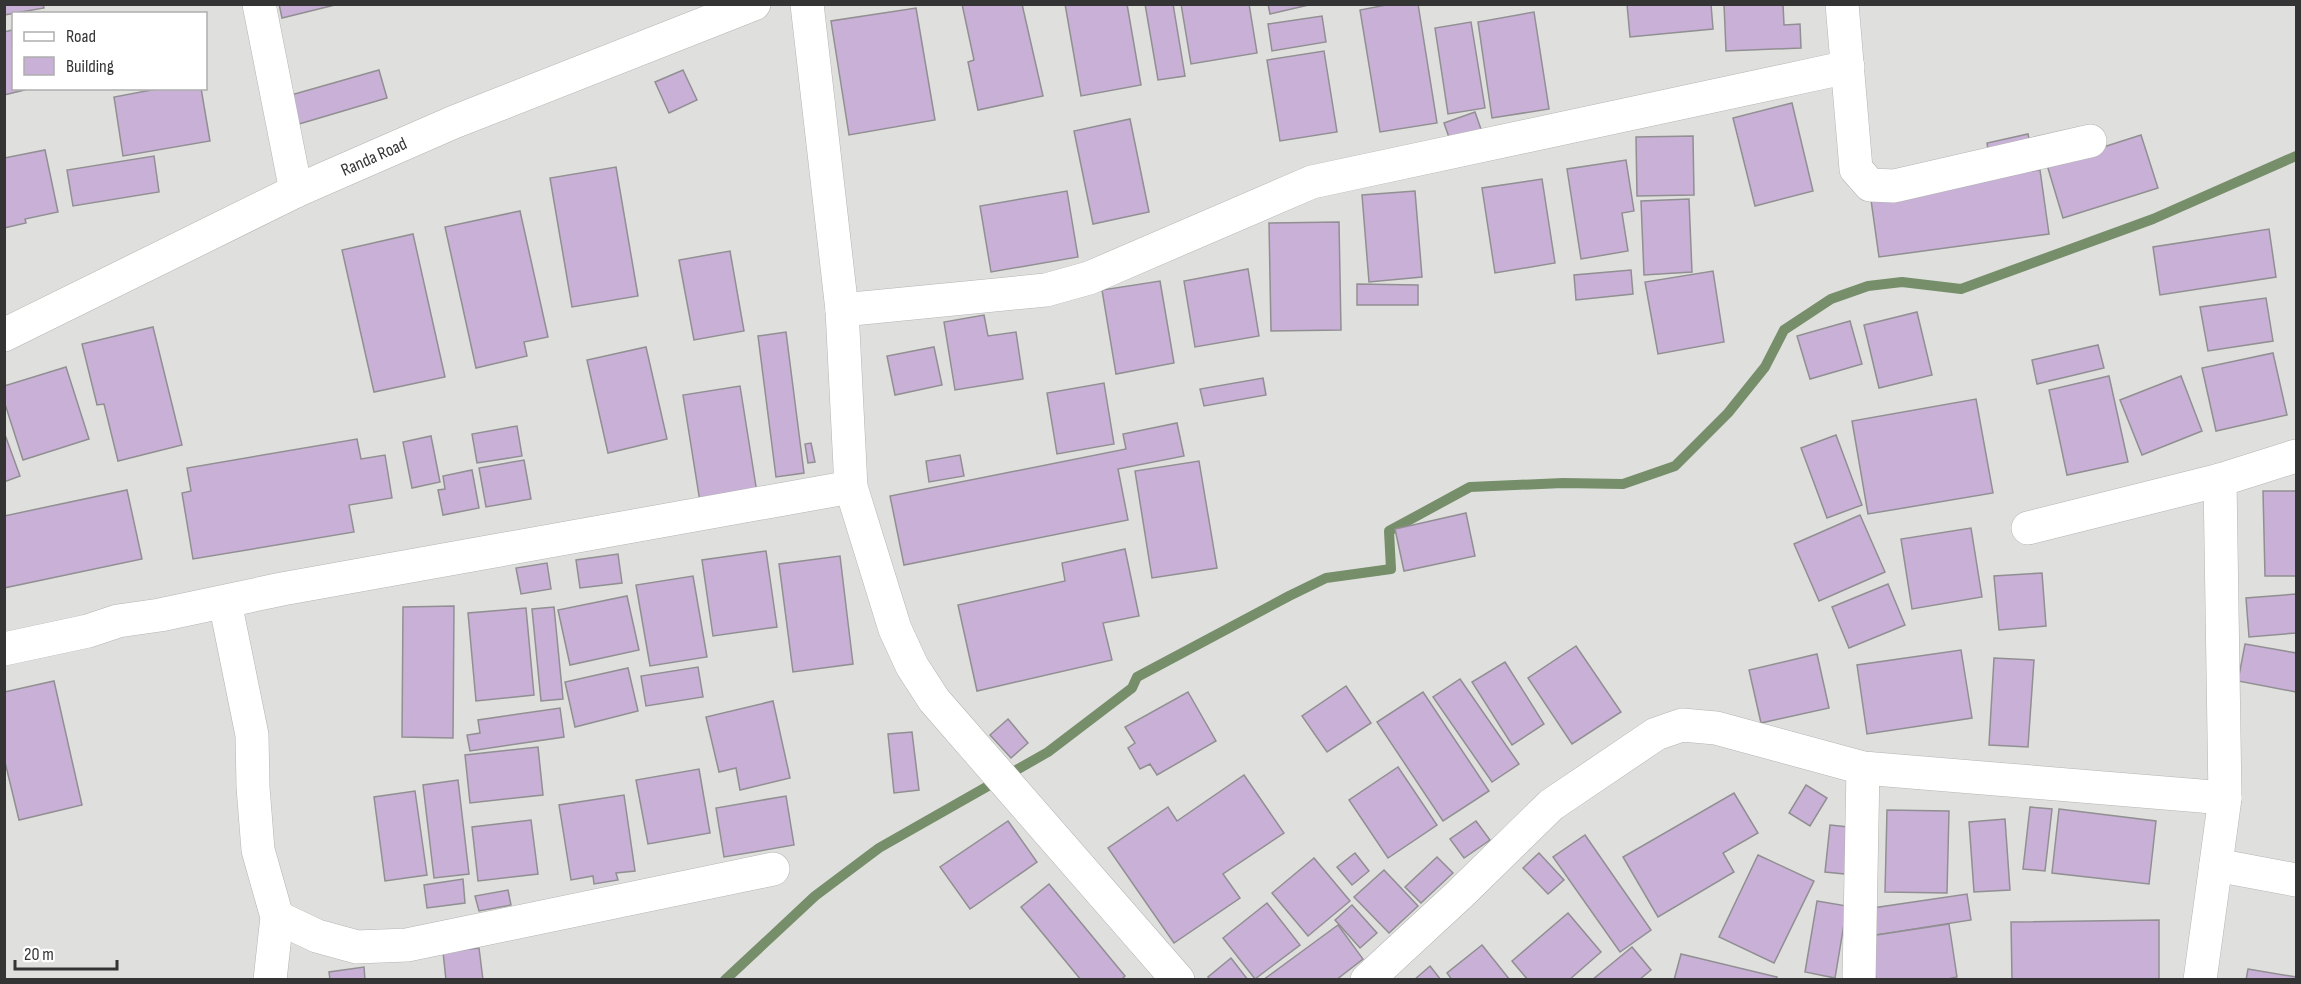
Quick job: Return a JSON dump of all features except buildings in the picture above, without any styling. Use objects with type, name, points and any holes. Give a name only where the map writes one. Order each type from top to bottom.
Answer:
[{"type":"street","points":[[259,4],[296,191]]},
{"type":"street","name":"Randa Road","points":[[4,335],[296,191],[454,122],[754,4]]},
{"type":"street","points":[[807,4],[842,310],[851,487],[895,629],[912,666],[934,699],[1178,980]]},
{"type":"street","points":[[1842,4],[1856,169],[1870,185],[1894,186],[2090,141]]},
{"type":"street","points":[[842,310],[1046,290],[1089,279],[1312,182],[1848,67]]},
{"type":"street","points":[[2028,528],[2220,480],[2296,456]]},
{"type":"street","points":[[2200,980],[2225,798],[2220,480]]},
{"type":"street","points":[[4,649],[88,631],[118,621],[160,615],[282,589],[851,487]]},
{"type":"street","points":[[225,602],[252,735],[258,850],[277,917],[270,980]]},
{"type":"street","points":[[1367,980],[1551,806],[1656,734],[1682,725],[1716,728],[1863,768],[2225,798]]},
{"type":"street","points":[[1859,980],[1863,768]]},
{"type":"street","points":[[2216,865],[2296,880]]},
{"type":"street","points":[[277,917],[317,936],[357,946],[407,945],[772,869]]},
{"type":"waterway","points":[[725,980],[815,896],[879,848],[1048,752],[1132,688],[1137,677],[1326,578],[1391,569],[1389,531],[1470,487],[1563,483],[1623,484],[1675,466],[1728,413],[1765,367],[1784,330],[1831,299],[1868,286],[1902,282],[1961,289],[2153,219],[2296,156]]}]
